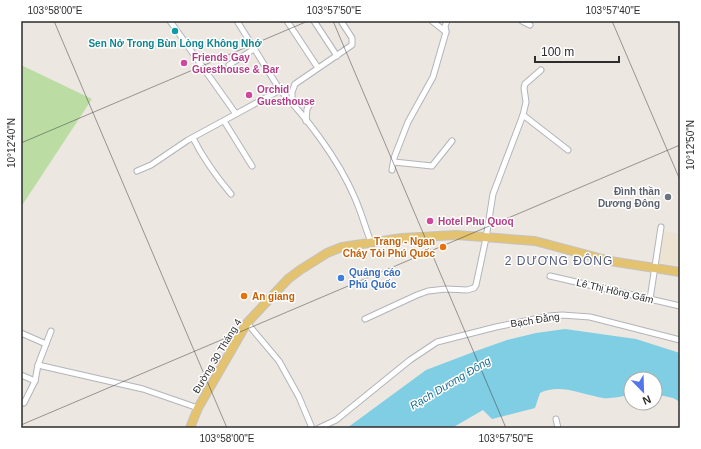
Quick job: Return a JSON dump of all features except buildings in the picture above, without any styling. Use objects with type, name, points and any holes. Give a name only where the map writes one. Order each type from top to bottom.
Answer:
[{"type":"main road","name":"Đường 30 Tháng 4","points":[[190,428],[198,408],[247,323],[288,279],[300,270],[335,250],[371,242],[456,235],[535,241],[597,258],[680,272]]},
{"type":"street","points":[[170,21],[236,114]]},
{"type":"street","points":[[237,21],[280,90],[306,121],[337,165],[354,195],[371,242]]},
{"type":"street","points":[[287,21],[318,68]]},
{"type":"street","points":[[314,21],[337,56]]},
{"type":"street","points":[[292,103],[292,92],[295,84],[352,45],[352,38],[341,21]]},
{"type":"street","points":[[432,21],[446,32]]},
{"type":"street","points":[[392,170],[408,122],[433,77],[446,32],[445,26],[447,21]]},
{"type":"street","points":[[522,21],[530,25]]},
{"type":"street","points":[[229,65],[254,49]]},
{"type":"street","points":[[365,319],[428,291],[446,289],[467,290],[474,288],[486,238],[493,194],[523,115],[526,102],[524,88],[525,84],[541,70]]},
{"type":"street","points":[[137,171],[166,156],[224,120],[280,90]]},
{"type":"street","points":[[306,121],[307,109],[312,101]]},
{"type":"street","points":[[523,115],[568,150]]},
{"type":"street","points":[[224,120],[252,166]]},
{"type":"street","points":[[193,138],[203,157],[231,194]]},
{"type":"street","points":[[394,162],[432,166],[452,141]]},
{"type":"street","points":[[650,299],[661,227]]},
{"type":"street","name":"Lê Thị Hồng Gấm","points":[[550,276],[680,306]]},
{"type":"street","name":"Bạch Đằng","points":[[319,428],[336,420],[410,360],[437,342],[496,327],[549,316],[562,315],[590,317],[680,340]]},
{"type":"street","points":[[247,323],[279,361],[312,428]]},
{"type":"street","points":[[24,403],[35,381],[38,365],[51,331]]},
{"type":"street","points":[[21,333],[46,344]]},
{"type":"street","points":[[38,365],[143,389],[198,408]]},
{"type":"street","points":[[21,375],[35,381]]},
{"type":"street","points":[[556,419],[558,428]]},
{"type":"shaded area","points":[[662,231],[680,234],[680,266],[658,263]]},
{"type":"green space","points":[[21,65],[92,99],[21,207]]},
{"type":"water","name":"Rạch Dương Đông","points":[[565,329],[636,339],[680,353],[680,402],[673,398],[663,396],[663,371],[623,371],[623,396],[603,398],[563,389],[555,389],[540,393],[535,408],[492,419],[483,410],[452,428],[347,428],[426,370],[507,340],[536,333]]},
{"type":"place","name":"Sen Nở Trong Bùn Lòng Không Nhớ","points":[[175,31]]},
{"type":"place","name":"Friends Gay Guesthouse & Bar","points":[[184,63]]},
{"type":"place","name":"Orchid Guesthouse","points":[[249,95]]},
{"type":"place","name":"Đình thần Dương Đông","points":[[668,197]]},
{"type":"place","name":"Hotel Phu Quoq","points":[[430,221]]},
{"type":"place","name":"Trang - Ngan Cháy Tỏi Phú Quốc","points":[[443,247]]},
{"type":"place","name":"Quảng cáo Phú Quốc","points":[[341,278]]},
{"type":"place","name":"An giang","points":[[244,296]]},
{"type":"district","name":"2 DƯƠNG ĐÔNG","points":[[559,261]]}]
